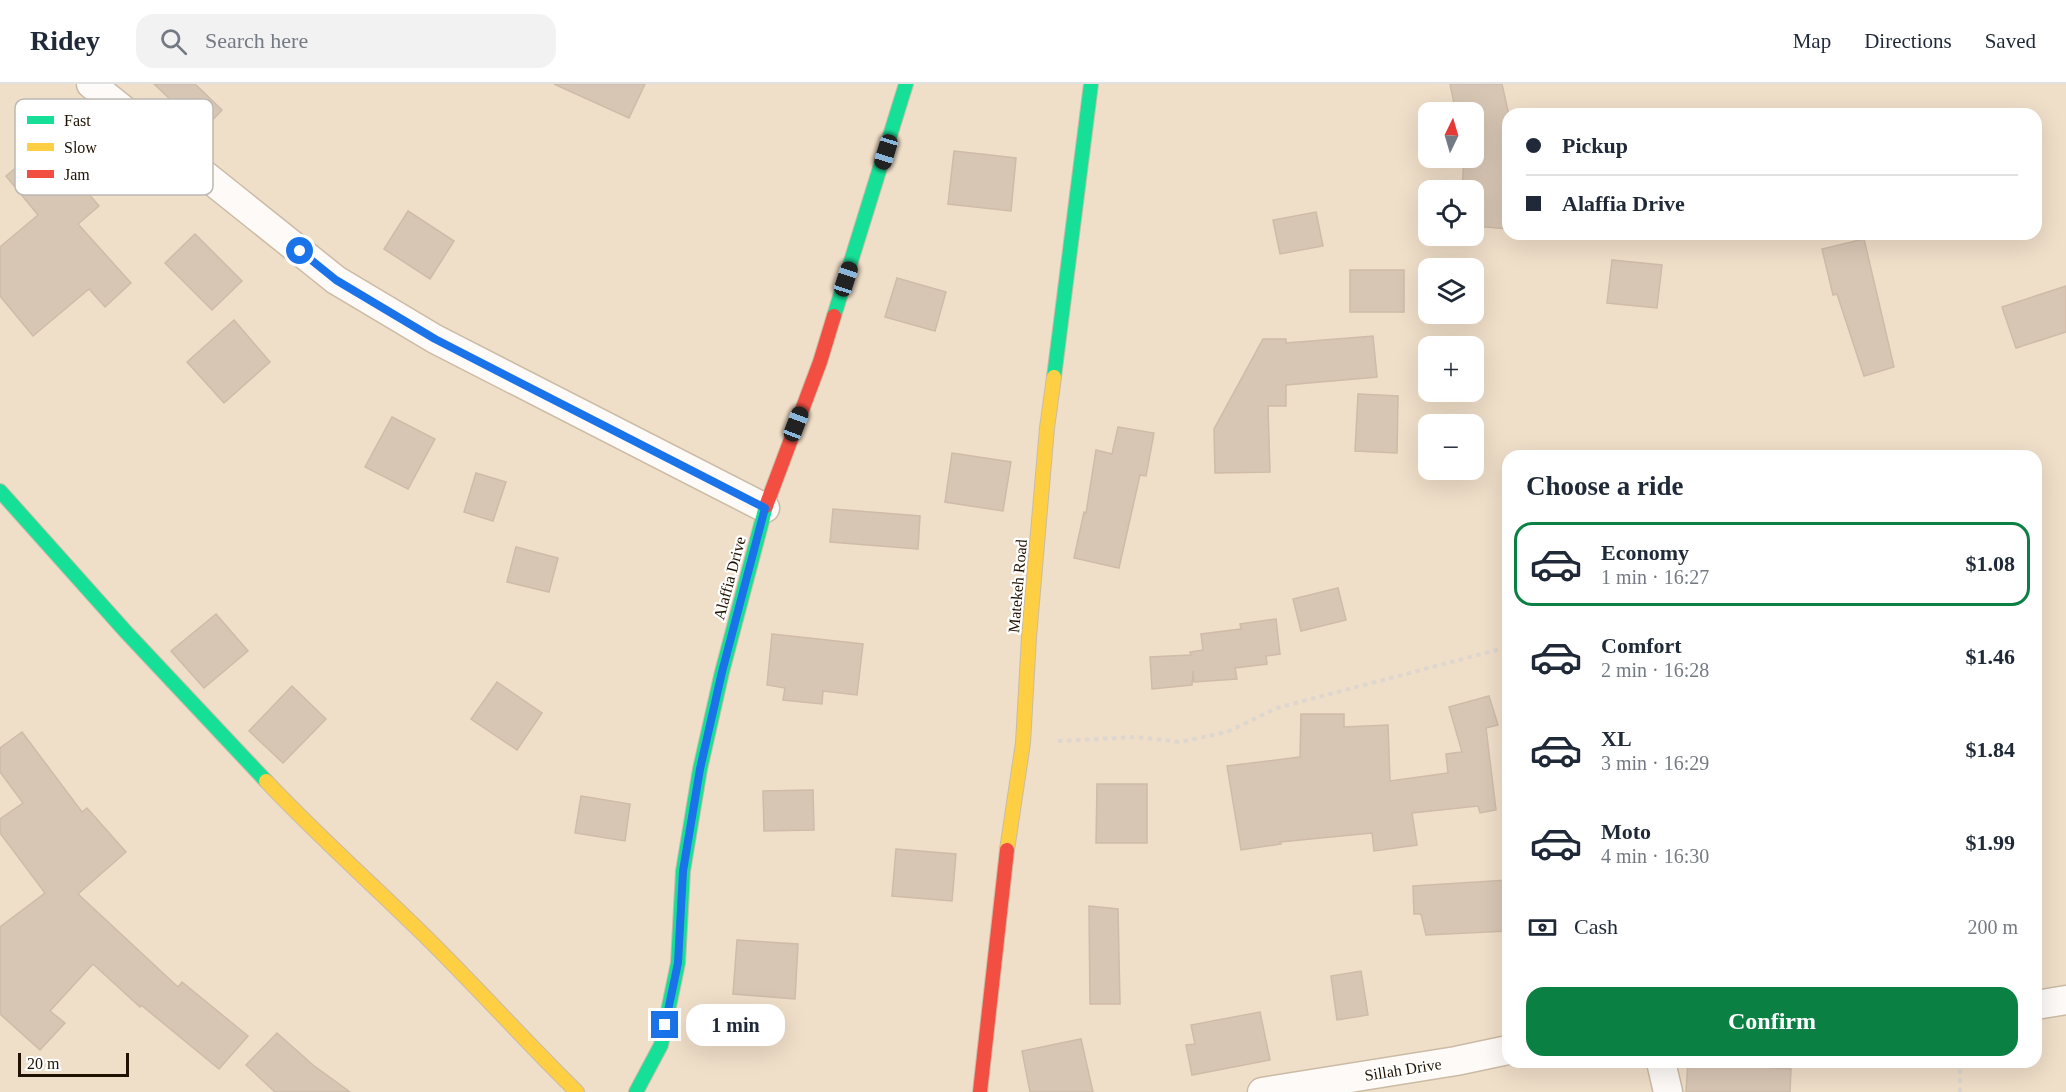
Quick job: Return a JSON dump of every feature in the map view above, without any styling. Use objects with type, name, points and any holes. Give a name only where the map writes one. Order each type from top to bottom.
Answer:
[{"type":"street","points":[[91,84],[110,99]]},
{"type":"street","name":"Alaffia Drive","points":[[636,1092],[661,1045],[678,963],[683,871],[700,769],[722,672],[765,508],[820,362],[906,84]]},
{"type":"street","name":"Matekeh Road","points":[[980,1092],[1009,830],[1023,743],[1029,637],[1047,428],[1066,297],[1091,84]]},
{"type":"street","points":[[213,182],[336,280],[435,339],[765,508]]},
{"type":"street","points":[[0,491],[126,632],[297,814],[425,936],[577,1092]]},
{"type":"street","points":[[2042,1004],[2066,1000]]},
{"type":"street","name":"Sillah Drive","points":[[1262,1092],[1456,1061],[1502,1051]]},
{"type":"street","points":[[1662,1068],[1668,1092]]},
{"type":"path","points":[[1023,743],[1137,737],[1180,742],[1227,732],[1277,708],[1502,649]]},
{"type":"path","points":[[1960,1068],[1960,1092]]},
{"type":"building","points":[[154,84],[195,84],[211,99],[170,99]]},
{"type":"building","points":[[554,84],[645,84],[629,118]]},
{"type":"building","points":[[1450,84],[1502,84],[1507,108],[1502,108],[1502,228],[1484,227],[1484,180],[1463,180],[1463,168],[1484,168],[1484,102],[1454,102]]},
{"type":"building","points":[[213,101],[222,110],[213,119]]},
{"type":"building","points":[[954,151],[1016,158],[1011,211],[948,204]]},
{"type":"building","points":[[15,168],[15,187],[6,176]]},
{"type":"building","points":[[22,195],[90,195],[99,206],[78,224],[131,283],[105,307],[89,289],[33,336],[0,296],[0,247],[38,215]]},
{"type":"building","points":[[408,211],[454,241],[430,279],[384,249]]},
{"type":"building","points":[[1316,212],[1323,246],[1280,254],[1273,220]]},
{"type":"building","points":[[195,234],[242,281],[212,310],[165,263]]},
{"type":"building","points":[[1864,240],[1894,367],[1864,376],[1837,294],[1833,295],[1822,249]]},
{"type":"building","points":[[1612,260],[1662,265],[1657,308],[1607,303]]},
{"type":"building","points":[[1350,270],[1404,270],[1404,312],[1350,312]]},
{"type":"building","points":[[897,278],[946,292],[935,331],[885,317]]},
{"type":"building","points":[[2066,286],[2066,332],[2016,348],[2002,307]]},
{"type":"building","points":[[234,320],[270,362],[224,403],[187,362]]},
{"type":"building","points":[[1373,336],[1377,377],[1286,385],[1286,406],[1268,406],[1270,472],[1215,473],[1214,429],[1263,339],[1286,339],[1286,343]]},
{"type":"building","points":[[1358,394],[1398,396],[1397,453],[1355,451]]},
{"type":"building","points":[[392,417],[435,439],[408,489],[365,467]]},
{"type":"building","points":[[1118,427],[1154,433],[1146,476],[1140,475],[1119,568],[1074,558],[1084,512],[1086,513],[1096,450],[1112,454]]},
{"type":"building","points":[[952,453],[1011,462],[1003,511],[945,502]]},
{"type":"building","points":[[476,473],[506,482],[493,521],[464,512]]},
{"type":"building","points":[[833,509],[920,516],[918,549],[830,542]]},
{"type":"building","points":[[516,547],[558,558],[549,592],[507,582]]},
{"type":"building","points":[[1338,588],[1346,620],[1301,631],[1293,599]]},
{"type":"building","points":[[216,614],[248,651],[204,688],[171,651]]},
{"type":"building","points":[[1276,619],[1280,654],[1266,656],[1267,664],[1235,668],[1237,679],[1194,682],[1193,671],[1192,685],[1152,689],[1150,657],[1191,655],[1190,652],[1203,650],[1201,634],[1241,629],[1240,624]]},
{"type":"building","points":[[772,634],[863,644],[857,695],[823,691],[822,704],[783,700],[785,688],[767,685]]},
{"type":"building","points":[[497,682],[542,713],[517,750],[471,719]]},
{"type":"building","points":[[292,686],[326,719],[283,763],[249,731]]},
{"type":"building","points":[[1489,696],[1498,725],[1486,728],[1496,810],[1480,813],[1478,806],[1412,813],[1417,845],[1374,851],[1372,833],[1280,842],[1281,844],[1241,850],[1227,766],[1300,757],[1301,714],[1344,714],[1344,727],[1388,725],[1390,781],[1448,773],[1446,754],[1462,752],[1449,707]]},
{"type":"building","points":[[22,732],[82,812],[87,808],[126,852],[78,894],[178,987],[182,982],[248,1036],[219,1069],[141,1005],[140,1007],[93,964],[50,1011],[65,1023],[40,1050],[0,1014],[0,927],[45,893],[0,833],[0,819],[23,803],[0,772],[0,748]]},
{"type":"building","points":[[1097,784],[1147,784],[1147,843],[1096,843]]},
{"type":"building","points":[[813,790],[814,830],[764,831],[763,791]]},
{"type":"building","points":[[581,796],[630,804],[625,841],[575,833]]},
{"type":"building","points":[[896,849],[956,854],[952,901],[892,896]]},
{"type":"building","points":[[1502,880],[1502,931],[1426,935],[1421,914],[1414,914],[1413,886]]},
{"type":"building","points":[[1089,906],[1118,909],[1120,1004],[1090,1004]]},
{"type":"building","points":[[737,940],[798,944],[795,999],[733,994]]},
{"type":"building","points":[[1361,971],[1368,1015],[1337,1020],[1331,976]]},
{"type":"building","points":[[1260,1012],[1270,1060],[1192,1075],[1186,1045],[1195,1044],[1191,1025]]},
{"type":"building","points":[[277,1033],[313,1065],[350,1092],[275,1092],[246,1065]]},
{"type":"building","points":[[1081,1039],[1093,1092],[1030,1092],[1022,1051]]},
{"type":"building","points":[[1688,1068],[1791,1069],[1790,1092],[1686,1092]]},
{"type":"traffic: fast","points":[[834,316],[906,84]]},
{"type":"traffic: fast","points":[[1054,377],[1091,84]]},
{"type":"traffic: fast","points":[[0,491],[126,632],[266,781]]},
{"type":"traffic: fast","points":[[636,1092],[661,1045],[678,963],[683,871],[700,769],[722,672],[766,506]]},
{"type":"traffic: slow","points":[[1007,850],[1023,743],[1029,637],[1047,428],[1054,377]]},
{"type":"traffic: slow","points":[[266,781],[443,954],[577,1092]]},
{"type":"traffic: jam","points":[[766,506],[820,362],[834,316]]},
{"type":"traffic: jam","points":[[980,1092],[1007,850]]},
{"type":"route","points":[[300,251],[336,280],[435,339],[765,508],[722,672],[700,769],[683,871],[678,963],[665,1025]]}]
